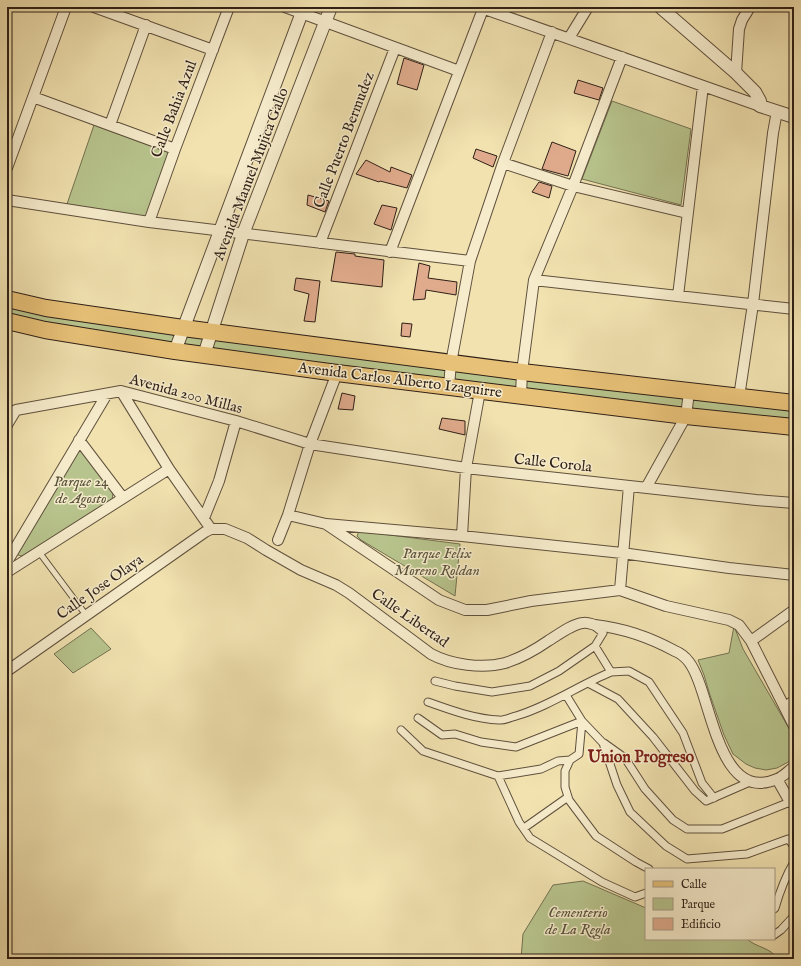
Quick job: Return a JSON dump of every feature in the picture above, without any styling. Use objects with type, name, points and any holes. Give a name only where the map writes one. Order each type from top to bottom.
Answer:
[{"type":"main road","name":"Avenida Carlos Alberto Izaguirre","points":[[7,299],[46,308],[184,328],[522,372],[739,398],[794,403]]},
{"type":"main road","name":"Avenida Carlos Alberto Izaguirre","points":[[7,321],[46,330],[175,351],[337,373],[686,416],[794,427]]},
{"type":"street","points":[[7,168],[66,7]]},
{"type":"street","points":[[94,7],[213,50]]},
{"type":"street","name":"Calle Bahia Azul","points":[[149,222],[229,7]]},
{"type":"street","points":[[285,7],[303,10],[326,22],[459,71]]},
{"type":"street","name":"Avenida Manuel Mujica Gallo","points":[[204,355],[243,234],[331,7]]},
{"type":"street","points":[[569,38],[588,7]]},
{"type":"street","points":[[660,7],[736,73],[755,92],[760,101],[760,106]]},
{"type":"street","points":[[736,73],[740,29],[742,20],[750,7]]},
{"type":"street","points":[[390,252],[459,71],[481,8],[794,117]]},
{"type":"street","name":"Avenida Manuel Mujica Gallo","points":[[175,351],[303,10]]},
{"type":"street","points":[[110,125],[146,25]]},
{"type":"street","points":[[449,386],[450,363],[470,261],[503,163],[552,32]]},
{"type":"street","name":"Calle Puerto Bermudez","points":[[320,243],[395,48]]},
{"type":"street","points":[[521,395],[522,372],[534,280],[573,186],[622,57]]},
{"type":"street","points":[[678,296],[703,86]]},
{"type":"street","points":[[33,97],[175,149]]},
{"type":"street","points":[[739,398],[753,304],[773,133],[777,111]]},
{"type":"street","points":[[503,163],[573,186],[687,213]]},
{"type":"street","points":[[7,200],[149,222],[470,261]]},
{"type":"street","points":[[534,280],[794,308]]},
{"type":"street","points":[[278,540],[288,515],[310,444],[337,373]]},
{"type":"street","points":[[121,391],[168,469],[211,529]]},
{"type":"street","name":"Avenida 200 Millas","points":[[11,412],[121,391],[236,421],[310,444]]},
{"type":"street","points":[[462,536],[466,468],[480,391]]},
{"type":"street","points":[[646,488],[686,416],[689,392]]},
{"type":"street","points":[[7,562],[107,394]]},
{"type":"street","points":[[7,425],[11,412]]},
{"type":"street","points":[[204,518],[219,481],[236,421]]},
{"type":"street","points":[[79,440],[123,498]]},
{"type":"street","name":"Calle Corola","points":[[310,444],[466,468],[794,503]]},
{"type":"street","points":[[7,572],[168,469]]},
{"type":"street","points":[[620,590],[629,486]]},
{"type":"street","points":[[288,515],[326,524],[462,536],[622,553],[729,568],[794,575]]},
{"type":"street","points":[[326,524],[439,600],[465,610],[487,610],[531,600],[620,590],[666,606],[729,620],[739,625],[751,641],[789,704],[794,726]]},
{"type":"street","name":"Calle Jose Olaya","points":[[7,671],[211,529]]},
{"type":"street","name":"Calle Libertad","points":[[211,529],[225,529],[247,538],[301,570],[336,584],[349,592],[431,654],[449,662],[480,666],[504,663],[526,655],[566,630],[583,623],[605,626],[638,635],[676,652],[689,662],[696,676],[716,736],[729,763],[744,779],[752,781]]},
{"type":"street","points":[[751,641],[794,610]]},
{"type":"street","points":[[435,681],[492,692],[530,686],[559,671],[596,646],[602,634],[591,624]]},
{"type":"street","points":[[596,646],[611,672]]},
{"type":"street","points":[[428,702],[465,715],[500,720],[526,713],[611,672],[629,671],[649,682],[683,733],[702,783],[714,798]]},
{"type":"street","points":[[588,683],[618,699],[653,737],[696,791],[706,801],[752,781],[758,783],[777,779],[794,767]]},
{"type":"street","points":[[566,695],[582,721],[603,743],[625,758],[645,789],[673,820],[686,829],[722,829],[792,802],[777,779]]},
{"type":"street","points":[[418,718],[442,735],[455,734],[481,742],[516,747],[582,721]]},
{"type":"street","points":[[401,730],[423,751],[498,776],[541,769],[558,761],[570,760],[579,754],[582,721]]},
{"type":"street","points":[[603,743],[617,785],[630,812],[666,846],[687,859],[747,854],[788,839],[794,846]]},
{"type":"street","points":[[570,760],[565,770],[565,787],[569,800],[596,836],[647,868]]},
{"type":"street","points":[[498,776],[519,822],[530,838],[602,882],[635,897],[645,893]]},
{"type":"street","points":[[524,828],[568,797]]},
{"type":"street","points":[[775,908],[785,877],[794,862]]},
{"type":"street","points":[[775,934],[794,916]]},
{"type":"lane","points":[[39,552],[86,615]]},
{"type":"green space","points":[[612,101],[691,129],[681,205],[582,179]]},
{"type":"green space","points":[[94,125],[170,153],[146,217],[66,207]]},
{"type":"green space","points":[[7,306],[794,410],[794,422],[195,347],[7,316]]},
{"type":"green space","name":"Parque 24 de Agosto","points":[[78,448],[84,450],[113,493],[112,500],[22,556],[18,555],[16,553]]},
{"type":"green space","name":"Parque Felix Moreno Roldan","points":[[359,531],[460,544],[455,596],[361,540],[357,536]]},
{"type":"green space","points":[[734,626],[743,649],[794,737],[794,759],[777,768],[766,770],[755,768],[746,764],[733,754],[724,735],[698,660],[729,653]]},
{"type":"green space","points":[[91,628],[111,649],[73,673],[54,654]]},
{"type":"green space","name":"Cementerio de La Regla","points":[[583,881],[645,908],[645,940],[748,940],[771,952],[778,959],[521,959],[523,934],[553,885]]},
{"type":"building","points":[[404,58],[424,65],[417,90],[397,84]]},
{"type":"building","points":[[578,80],[603,88],[599,100],[574,93]]},
{"type":"building","points":[[552,142],[576,151],[568,176],[542,169]]},
{"type":"building","points":[[476,149],[497,156],[493,167],[473,158]]},
{"type":"building","points":[[366,160],[390,172],[391,167],[412,175],[407,188],[379,182],[356,174]]},
{"type":"building","points":[[539,182],[552,186],[549,198],[532,192]]},
{"type":"building","points":[[308,195],[329,201],[325,212],[307,205]]},
{"type":"building","points":[[382,205],[397,208],[391,230],[374,224]]},
{"type":"building","points":[[336,252],[384,260],[382,287],[331,281]]},
{"type":"building","points":[[419,263],[430,266],[428,278],[457,282],[456,295],[426,290],[425,299],[413,300]]},
{"type":"building","points":[[296,278],[320,281],[315,322],[304,321],[309,294],[294,290]]},
{"type":"building","points":[[402,323],[412,324],[410,337],[401,336]]},
{"type":"building","points":[[342,393],[355,396],[353,410],[338,409]]},
{"type":"building","points":[[442,418],[465,421],[465,435],[439,429]]},
{"type":"district","name":"Union Progreso","points":[[641,758]]}]
